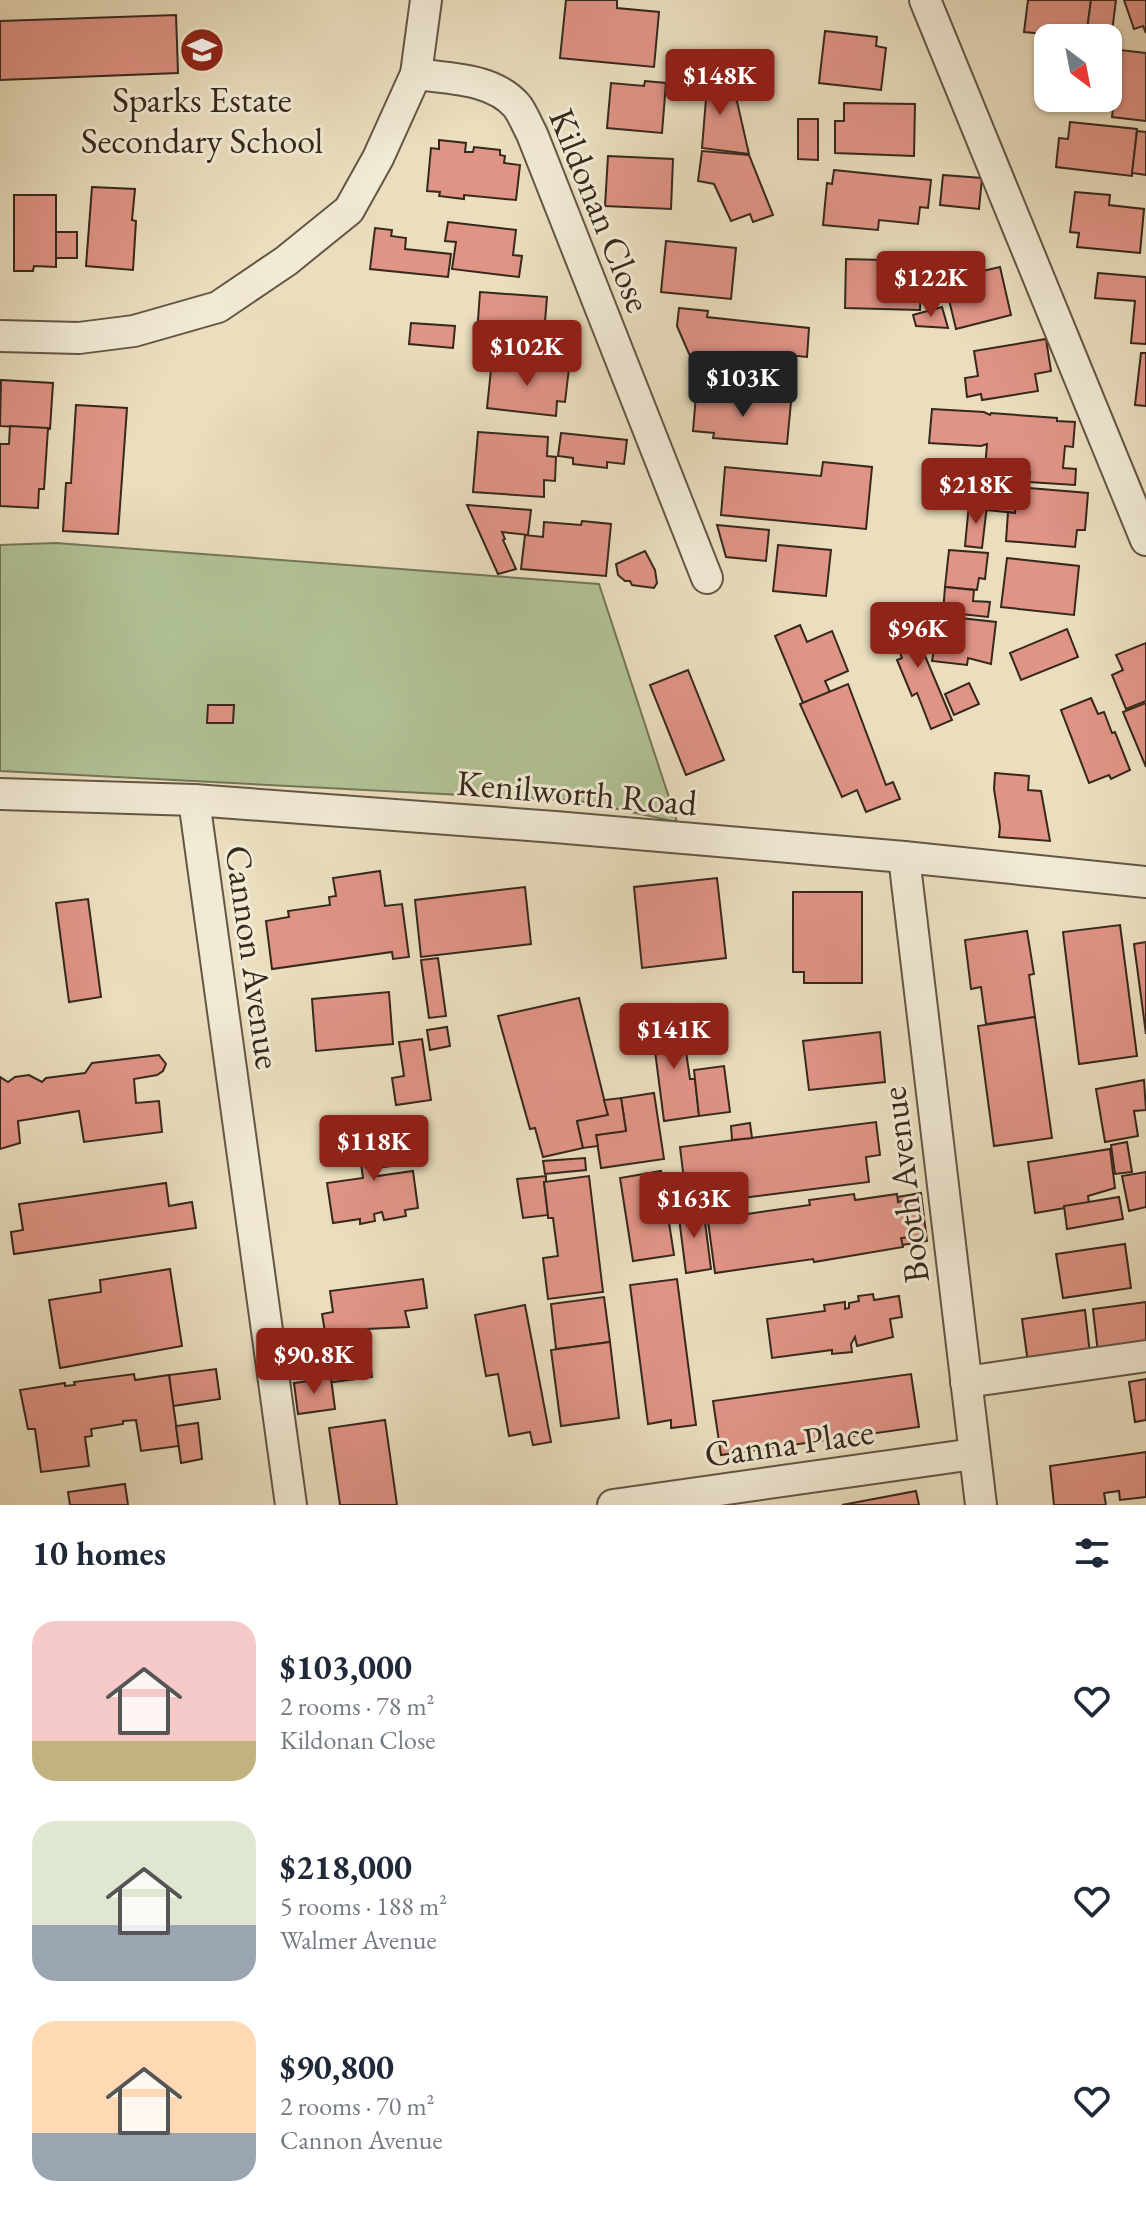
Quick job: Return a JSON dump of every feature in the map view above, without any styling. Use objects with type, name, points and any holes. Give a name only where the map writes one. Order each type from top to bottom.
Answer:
[{"type":"street","points":[[0,336],[79,338],[134,331],[218,307],[286,261],[349,210],[403,108],[416,74],[426,0]]},
{"type":"street","points":[[925,0],[1146,540]]},
{"type":"street","name":"Kildonan Close","points":[[416,74],[483,84],[501,91],[518,107],[532,134],[707,578]]},
{"type":"street","name":"Kenilworth Road","points":[[0,794],[194,800],[904,857],[1146,882]]},
{"type":"street","name":"Cannon Avenue","points":[[194,800],[291,1505]]},
{"type":"street","name":"Booth Avenue","points":[[904,857],[981,1505]]},
{"type":"street","points":[[966,1382],[1146,1356]]},
{"type":"street","name":"Canna Place","points":[[613,1505],[974,1454]]},
{"type":"green space","points":[[56,543],[599,584],[677,822],[580,801],[0,771],[0,545]]},
{"type":"building","points":[[566,0],[617,0],[617,8],[659,12],[654,67],[560,58]]},
{"type":"building","points":[[1028,0],[1091,0],[1088,24],[1034,24],[1034,33],[1024,32]]},
{"type":"building","points":[[1091,0],[1116,0],[1113,24],[1088,24]]},
{"type":"building","points":[[1124,0],[1146,0],[1146,33],[1143,26],[1134,29]]},
{"type":"building","points":[[176,15],[178,73],[0,80],[0,21]]},
{"type":"building","points":[[825,31],[877,37],[876,46],[886,48],[881,90],[819,83]]},
{"type":"building","points":[[1122,50],[1146,53],[1146,121],[1112,117],[1113,112],[1122,112]]},
{"type":"building","points":[[645,81],[666,83],[662,133],[607,128],[611,83],[644,86]]},
{"type":"building","points":[[688,81],[733,84],[749,154],[702,148],[706,99],[686,98]]},
{"type":"building","points":[[844,103],[915,104],[914,156],[835,153],[835,121],[844,121]]},
{"type":"building","points":[[798,119],[818,119],[818,160],[798,159]]},
{"type":"building","points":[[1070,122],[1137,129],[1132,176],[1056,167],[1059,138],[1068,139]]},
{"type":"building","points":[[1137,131],[1146,132],[1146,175],[1132,173]]},
{"type":"building","points":[[439,140],[466,143],[465,152],[473,152],[474,147],[500,150],[500,155],[505,156],[504,163],[520,165],[516,200],[464,195],[464,199],[427,191],[431,148],[439,149]]},
{"type":"building","points":[[702,151],[749,155],[773,215],[753,222],[750,214],[731,221],[714,184],[698,181]]},
{"type":"building","points":[[608,156],[673,159],[671,209],[605,206]]},
{"type":"building","points":[[834,170],[931,180],[928,208],[920,207],[918,224],[879,220],[878,230],[823,225],[827,183],[832,184]]},
{"type":"building","points":[[943,175],[982,178],[979,209],[940,205]]},
{"type":"building","points":[[92,187],[135,189],[133,270],[86,266]]},
{"type":"building","points":[[1075,192],[1110,195],[1109,205],[1144,209],[1140,253],[1077,247],[1079,233],[1070,232]]},
{"type":"building","points":[[14,195],[56,195],[56,267],[34,266],[33,271],[14,271]]},
{"type":"building","points":[[448,222],[516,230],[513,255],[522,256],[519,277],[452,269],[456,242],[445,241]]},
{"type":"building","points":[[375,228],[392,230],[391,236],[406,238],[405,249],[451,254],[448,277],[370,269]]},
{"type":"building","points":[[56,232],[77,232],[77,258],[56,258]]},
{"type":"building","points":[[666,241],[736,248],[731,299],[661,292]]},
{"type":"building","points":[[846,259],[922,261],[920,310],[845,308]]},
{"type":"building","points":[[1000,267],[1011,315],[956,329],[945,283],[958,280],[957,277]]},
{"type":"building","points":[[1098,273],[1146,277],[1146,344],[1131,343],[1135,301],[1095,298]]},
{"type":"building","points":[[480,292],[547,297],[544,334],[533,333],[532,353],[476,348]]},
{"type":"building","points":[[942,307],[948,328],[916,326],[913,315]]},
{"type":"building","points":[[679,308],[708,311],[707,317],[809,328],[807,357],[788,355],[786,373],[726,367],[727,359],[690,356],[677,326]]},
{"type":"building","points":[[411,323],[455,326],[453,348],[409,344]]},
{"type":"building","points":[[1046,339],[1051,371],[1035,374],[1038,391],[982,400],[981,394],[967,397],[965,378],[978,376],[974,351]]},
{"type":"building","points":[[1141,353],[1146,353],[1146,406],[1135,405]]},
{"type":"building","points":[[492,360],[569,368],[565,402],[557,401],[556,416],[487,408]]},
{"type":"building","points":[[1,380],[53,383],[50,429],[0,426]]},
{"type":"building","points":[[696,395],[791,402],[787,444],[713,438],[714,433],[693,431]]},
{"type":"building","points":[[76,405],[127,408],[118,534],[63,531],[66,483],[71,483]]},
{"type":"building","points":[[932,409],[1075,422],[1073,447],[1065,446],[1063,468],[1076,469],[1075,485],[1029,482],[1030,472],[985,468],[987,444],[929,443]]},
{"type":"building","points":[[10,426],[48,428],[44,489],[39,489],[38,508],[0,506],[0,444],[9,444]]},
{"type":"building","points":[[478,432],[548,437],[547,456],[556,457],[555,481],[544,480],[544,497],[473,492]]},
{"type":"building","points":[[561,433],[627,440],[624,464],[607,462],[607,468],[573,464],[573,458],[558,456]]},
{"type":"building","points":[[823,462],[872,467],[866,529],[721,515],[725,467],[821,476]]},
{"type":"building","points":[[990,487],[1017,489],[1015,513],[987,510]]},
{"type":"building","points":[[1017,487],[1088,493],[1085,530],[1077,530],[1075,547],[1006,541],[1008,512],[1015,513]]},
{"type":"building","points":[[969,504],[987,505],[982,548],[965,546]]},
{"type":"building","points":[[467,505],[531,510],[528,535],[502,532],[516,569],[498,574]]},
{"type":"building","points":[[582,521],[611,524],[606,576],[521,569],[525,535],[543,537],[544,522],[581,525]]},
{"type":"building","points":[[717,525],[769,530],[766,561],[726,557]]},
{"type":"building","points":[[778,545],[831,550],[826,596],[773,591]]},
{"type":"building","points":[[949,550],[988,553],[985,579],[979,578],[977,590],[945,587]]},
{"type":"building","points":[[645,551],[655,570],[657,583],[654,588],[632,585],[618,575],[616,564]]},
{"type":"building","points":[[1007,558],[1079,566],[1074,615],[1001,607]]},
{"type":"building","points":[[945,587],[974,590],[973,601],[990,602],[988,617],[943,612]]},
{"type":"building","points":[[884,613],[907,613],[952,720],[931,729],[917,693],[912,696],[897,660],[902,658]]},
{"type":"building","points":[[942,616],[996,622],[991,664],[968,658],[967,665],[932,661],[934,649],[924,647],[927,621],[941,623]]},
{"type":"building","points":[[800,625],[807,642],[832,631],[848,671],[825,681],[830,692],[803,703],[775,636]]},
{"type":"building","points":[[1067,629],[1078,657],[1021,680],[1010,653]]},
{"type":"building","points":[[1146,643],[1146,701],[1126,709],[1112,675],[1123,670],[1116,655]]},
{"type":"building","points":[[688,670],[724,760],[686,775],[650,685]]},
{"type":"building","points":[[969,683],[979,704],[954,715],[945,694]]},
{"type":"building","points":[[848,684],[886,785],[893,782],[900,799],[866,812],[857,790],[842,797],[800,704]]},
{"type":"building","points":[[1091,698],[1098,714],[1104,712],[1112,733],[1115,732],[1130,770],[1111,779],[1109,775],[1089,783],[1061,710]]},
{"type":"building","points":[[1146,703],[1146,767],[1123,712]]},
{"type":"building","points":[[208,705],[234,705],[233,723],[207,723]]},
{"type":"building","points":[[995,773],[1029,776],[1028,790],[1041,791],[1050,841],[999,837]]},
{"type":"building","points":[[380,871],[385,906],[402,904],[409,957],[393,959],[392,952],[272,969],[266,921],[289,917],[288,911],[330,905],[329,897],[336,896],[333,878]]},
{"type":"building","points":[[717,878],[726,958],[642,968],[634,887]]},
{"type":"building","points":[[525,887],[531,944],[421,957],[415,900]]},
{"type":"building","points":[[793,892],[862,892],[862,983],[804,983],[804,972],[793,972]]},
{"type":"building","points":[[88,899],[101,997],[69,1002],[56,903]]},
{"type":"building","points":[[1120,925],[1137,1056],[1079,1064],[1063,932]]},
{"type":"building","points":[[1027,931],[1034,974],[1029,975],[1035,1017],[986,1024],[981,987],[971,989],[965,940]]},
{"type":"building","points":[[1146,942],[1146,1034],[1134,944]]},
{"type":"building","points":[[438,958],[446,1016],[429,1018],[421,960]]},
{"type":"building","points":[[389,992],[393,1044],[316,1051],[312,999]]},
{"type":"building","points":[[579,998],[608,1115],[577,1121],[583,1148],[543,1157],[535,1128],[530,1129],[498,1016]]},
{"type":"building","points":[[678,1017],[690,1079],[695,1079],[699,1116],[664,1121],[651,1020]]},
{"type":"building","points":[[1035,1017],[1052,1138],[994,1146],[978,1026]]},
{"type":"building","points":[[447,1027],[450,1046],[430,1050],[427,1030]]},
{"type":"building","points":[[880,1032],[885,1082],[809,1090],[803,1041]]},
{"type":"building","points":[[422,1039],[431,1100],[396,1105],[392,1078],[404,1076],[399,1042]]},
{"type":"building","points":[[159,1055],[166,1064],[163,1071],[134,1079],[136,1103],[159,1101],[162,1132],[84,1142],[79,1111],[18,1121],[20,1143],[0,1149],[0,1077],[8,1082],[15,1077],[29,1075],[42,1082],[46,1078],[85,1073],[92,1063]]},
{"type":"building","points":[[724,1066],[730,1112],[699,1116],[694,1070]]},
{"type":"building","points":[[1144,1080],[1146,1110],[1134,1111],[1138,1136],[1105,1142],[1096,1089]]},
{"type":"building","points":[[654,1093],[664,1159],[601,1168],[596,1135],[626,1131],[621,1098]]},
{"type":"building","points":[[621,1098],[626,1131],[596,1135],[598,1146],[583,1148],[577,1121],[608,1115],[604,1100]]},
{"type":"building","points":[[876,1122],[880,1155],[866,1157],[869,1182],[687,1205],[680,1147]]},
{"type":"building","points":[[750,1123],[752,1138],[732,1140],[731,1126]]},
{"type":"building","points":[[394,1128],[400,1165],[376,1168],[377,1176],[413,1171],[418,1208],[405,1210],[406,1216],[384,1220],[382,1212],[374,1214],[375,1221],[360,1224],[360,1219],[333,1223],[327,1183],[363,1178],[359,1149],[351,1150],[349,1135]]},
{"type":"building","points":[[1127,1142],[1132,1172],[1115,1174],[1111,1145]]},
{"type":"building","points":[[1110,1149],[1115,1188],[1088,1196],[1089,1204],[1035,1213],[1028,1162]]},
{"type":"building","points":[[585,1158],[586,1170],[545,1174],[543,1161]]},
{"type":"building","points":[[661,1171],[674,1255],[633,1261],[620,1178]]},
{"type":"building","points":[[1146,1172],[1146,1207],[1129,1211],[1122,1176]]},
{"type":"building","points":[[546,1176],[548,1215],[523,1218],[517,1179]]},
{"type":"building","points":[[589,1176],[603,1292],[548,1299],[543,1258],[558,1256],[553,1218],[548,1218],[544,1182]]},
{"type":"building","points":[[166,1183],[169,1206],[192,1202],[196,1228],[14,1254],[11,1232],[23,1230],[19,1204]]},
{"type":"building","points":[[921,1193],[927,1241],[902,1245],[901,1238],[909,1237],[904,1201],[898,1202],[897,1197]]},
{"type":"building","points":[[854,1194],[855,1200],[897,1194],[898,1202],[904,1201],[909,1237],[901,1238],[903,1247],[814,1262],[813,1259],[715,1273],[707,1214],[733,1210],[733,1216],[810,1205],[809,1200]]},
{"type":"building","points":[[1119,1197],[1123,1219],[1067,1229],[1064,1206]]},
{"type":"building","points":[[703,1206],[711,1269],[686,1273],[678,1210]]},
{"type":"building","points":[[1125,1244],[1131,1288],[1063,1298],[1056,1254]]},
{"type":"building","points":[[170,1269],[182,1346],[60,1368],[49,1300],[101,1292],[100,1280]]},
{"type":"building","points":[[423,1279],[427,1308],[405,1311],[409,1327],[366,1329],[372,1377],[327,1383],[325,1369],[330,1368],[329,1358],[322,1360],[319,1338],[326,1338],[322,1314],[333,1312],[330,1291]]},
{"type":"building","points":[[677,1279],[696,1425],[671,1428],[671,1420],[648,1424],[630,1285]]},
{"type":"building","points":[[873,1294],[874,1300],[899,1296],[902,1317],[890,1319],[893,1337],[857,1346],[855,1337],[851,1344],[852,1352],[832,1354],[832,1350],[772,1358],[767,1319],[825,1311],[824,1305],[845,1302],[845,1309],[849,1308],[849,1303],[859,1301],[858,1296]]},
{"type":"building","points":[[604,1297],[610,1342],[556,1349],[551,1304]]},
{"type":"building","points":[[1146,1302],[1146,1347],[1098,1353],[1093,1309]]},
{"type":"building","points":[[525,1305],[551,1442],[533,1445],[530,1432],[509,1436],[498,1374],[486,1376],[475,1315]]},
{"type":"building","points":[[1085,1310],[1090,1354],[1028,1363],[1022,1319]]},
{"type":"building","points":[[610,1342],[619,1418],[561,1426],[551,1350]]},
{"type":"building","points":[[216,1369],[220,1399],[173,1406],[169,1375]]},
{"type":"building","points":[[134,1374],[135,1380],[169,1375],[179,1446],[141,1451],[136,1420],[123,1421],[123,1424],[91,1429],[92,1436],[85,1437],[89,1466],[41,1472],[35,1429],[28,1429],[20,1390],[65,1383],[65,1386],[75,1385],[74,1382]]},
{"type":"building","points":[[911,1374],[919,1427],[721,1455],[713,1401]]},
{"type":"building","points":[[331,1378],[335,1409],[298,1414],[294,1383]]},
{"type":"building","points":[[1146,1379],[1146,1420],[1135,1422],[1129,1382]]},
{"type":"building","points":[[385,1420],[397,1505],[340,1505],[329,1428]]},
{"type":"building","points":[[198,1423],[202,1459],[181,1463],[176,1426]]},
{"type":"building","points":[[1146,1452],[1146,1497],[1120,1500],[1119,1491],[1104,1493],[1106,1505],[1054,1505],[1050,1466]]},
{"type":"building","points":[[125,1484],[128,1505],[70,1505],[68,1492]]},
{"type":"building","points":[[916,1491],[919,1505],[842,1505]]},
{"type":"place","name":"Sparks Estate Secondary School","points":[[202,50]]}]
